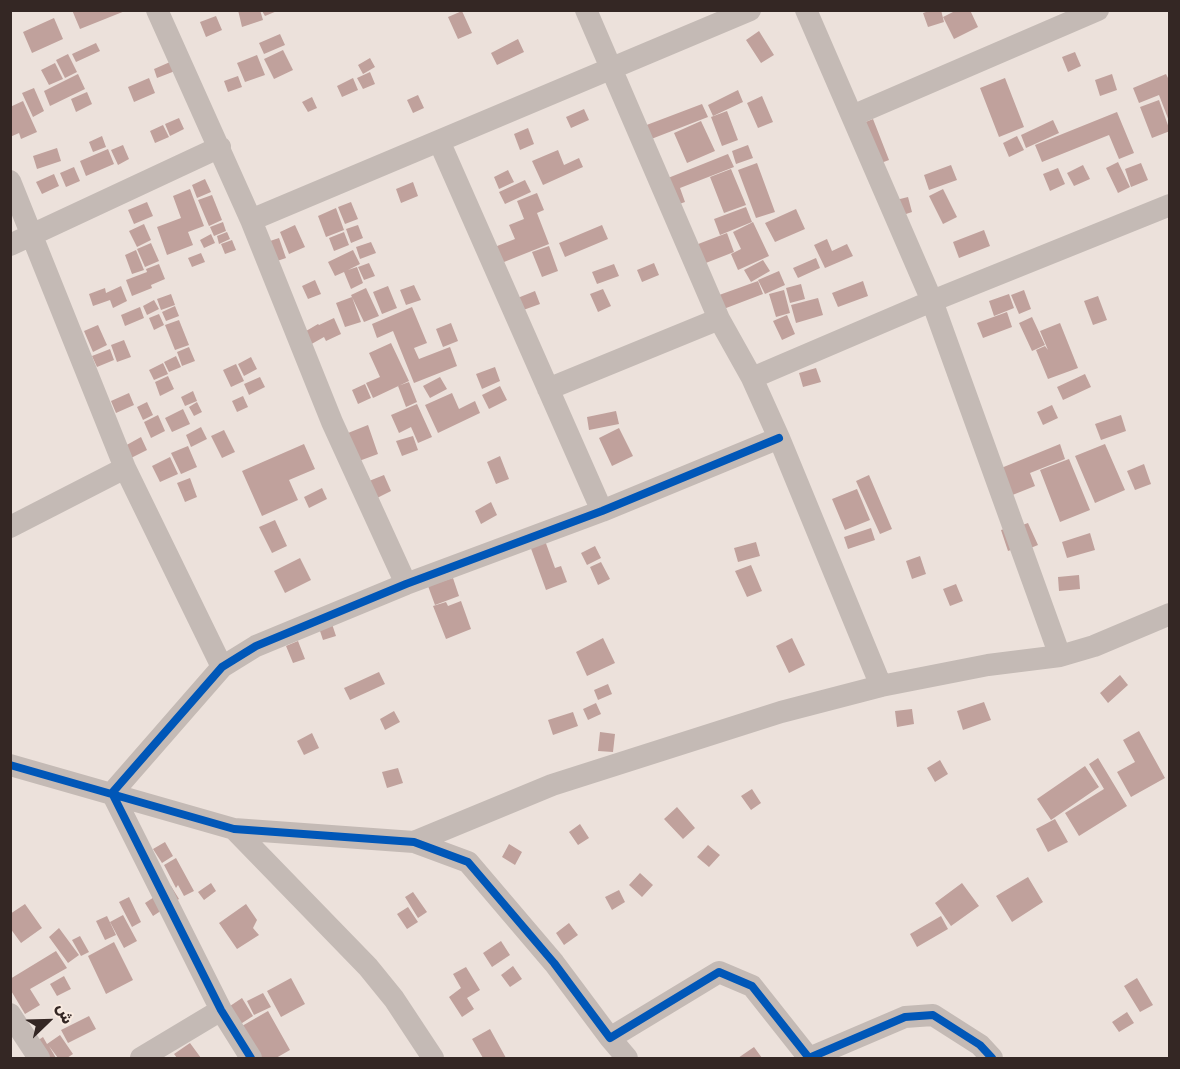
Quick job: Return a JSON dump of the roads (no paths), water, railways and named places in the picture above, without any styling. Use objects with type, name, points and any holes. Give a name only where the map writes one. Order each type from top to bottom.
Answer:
[{"type":"street","points":[[586,10],[719,320],[752,378],[881,686]]},
{"type":"street","points":[[251,220],[750,10]]},
{"type":"street","points":[[806,10],[932,301],[1060,656]]},
{"type":"street","points":[[852,116],[1098,10]]},
{"type":"street","points":[[163,12],[251,220],[332,422],[406,584]]},
{"type":"street","points":[[439,141],[602,511]]},
{"type":"street","points":[[10,244],[220,147]]},
{"type":"street","points":[[10,181],[125,468],[222,668]]},
{"type":"street","points":[[752,378],[932,301],[1170,205]]},
{"type":"street","points":[[548,389],[719,320]]},
{"type":"street","points":[[112,793],[222,668],[256,646],[406,584],[602,511],[778,438]]},
{"type":"street","points":[[10,526],[125,468]]},
{"type":"street","points":[[414,842],[552,785],[781,712],[881,686],[988,665],[1060,656],[1094,646],[1170,614]]},
{"type":"street","points":[[10,765],[234,829],[414,842],[468,862],[554,963],[627,1059]]},
{"type":"street","points":[[112,793],[221,1010],[251,1059]]},
{"type":"street","points":[[234,829],[368,967],[394,999],[433,1059]]},
{"type":"street","points":[[610,1038],[719,972],[752,986],[809,1058],[905,1017],[933,1015],[980,1045],[992,1059]]},
{"type":"street","points":[[141,1059],[221,1010]]},
{"type":"street","points":[[10,1014],[39,1059]]}]
